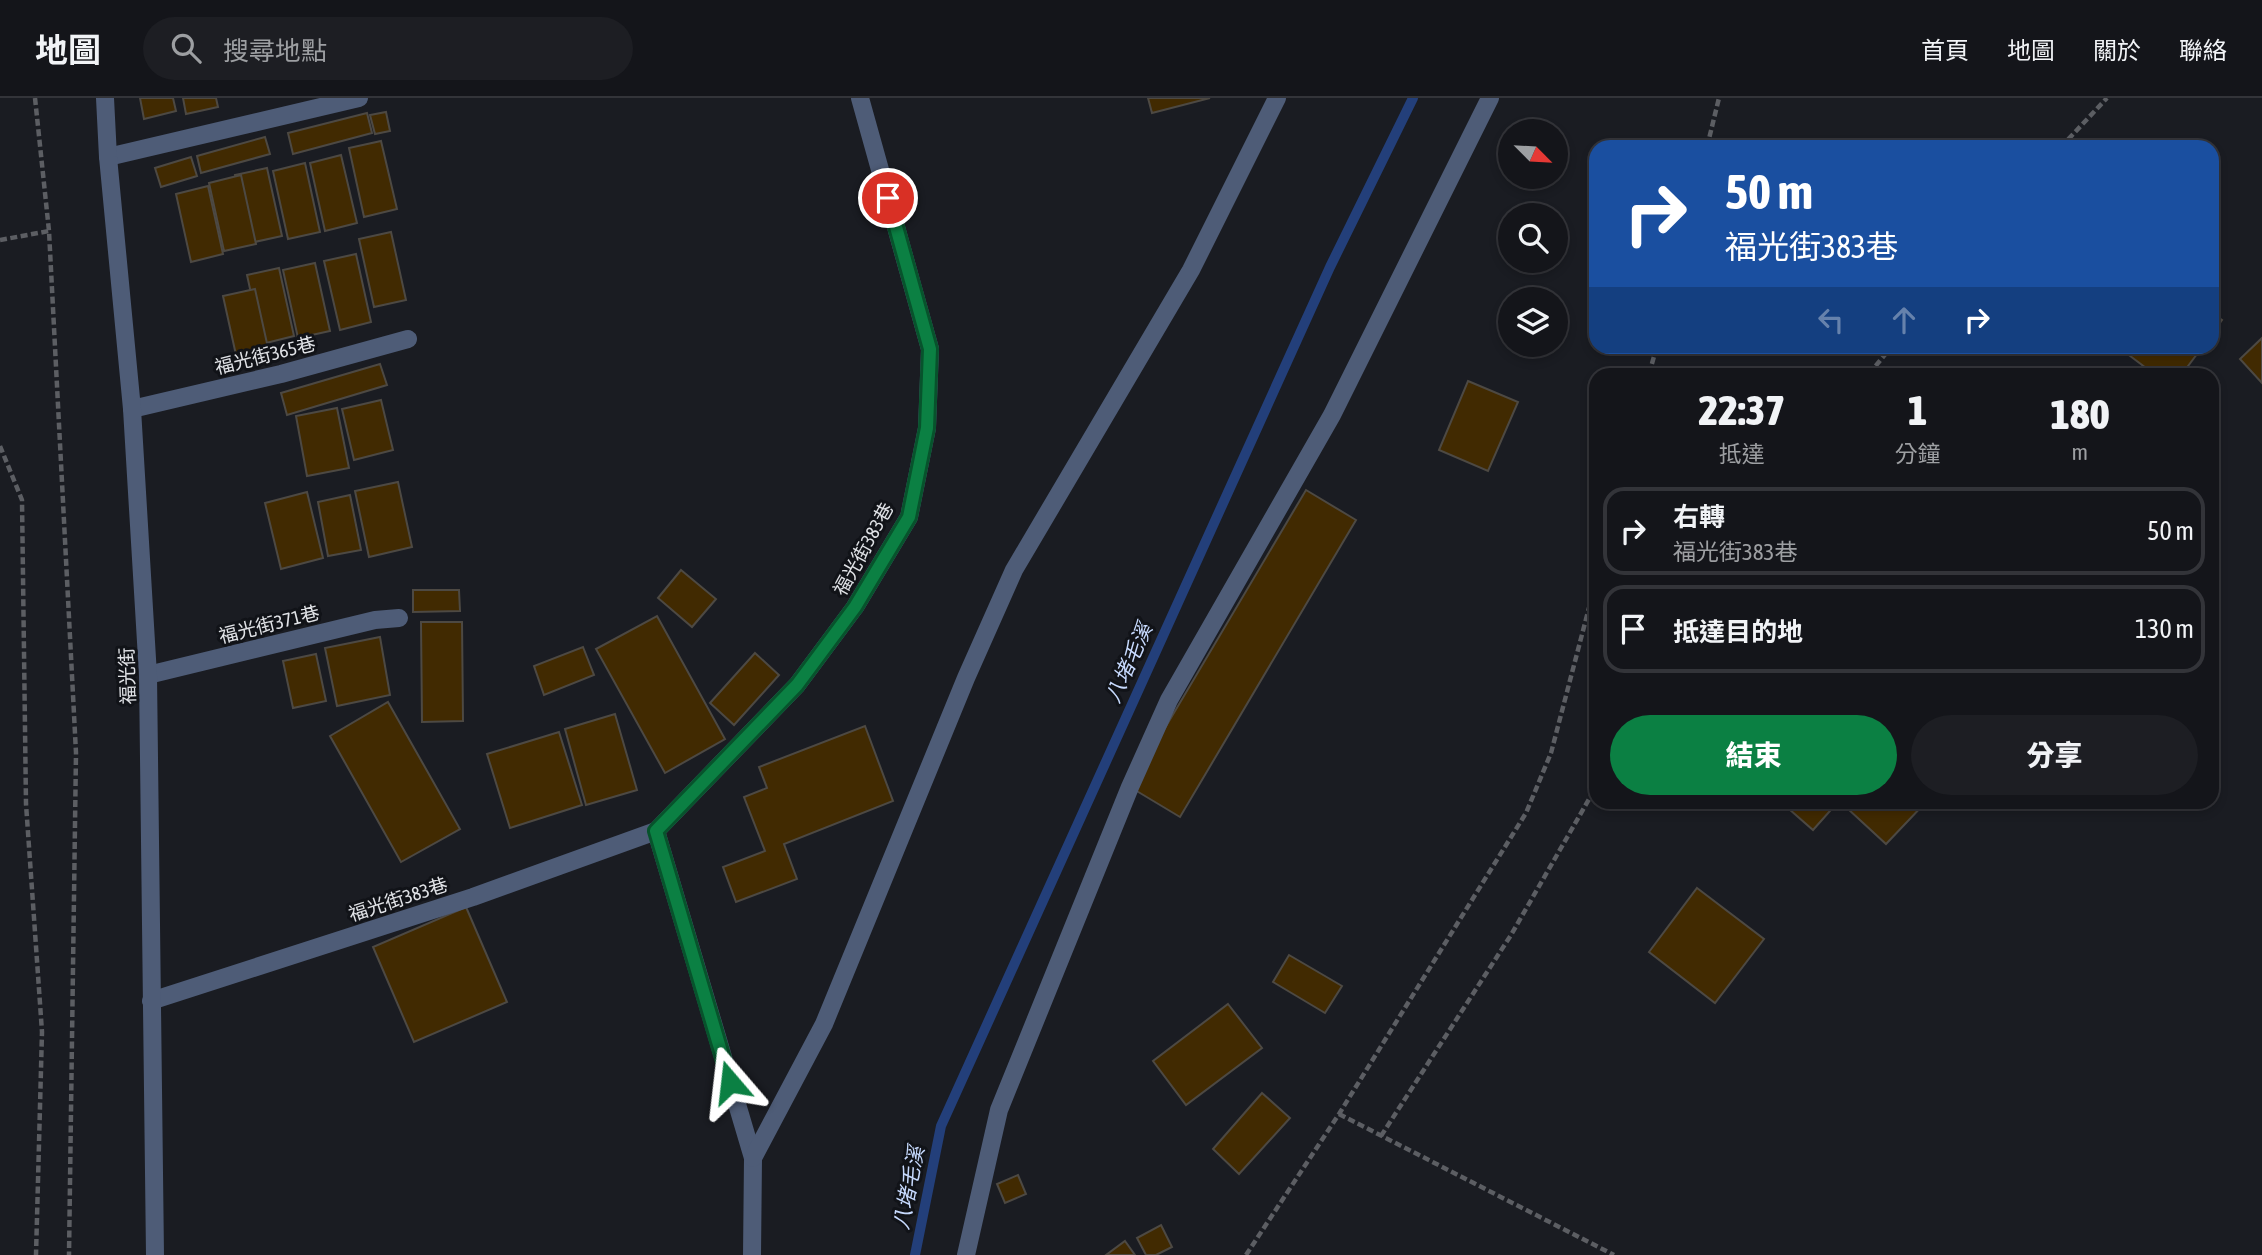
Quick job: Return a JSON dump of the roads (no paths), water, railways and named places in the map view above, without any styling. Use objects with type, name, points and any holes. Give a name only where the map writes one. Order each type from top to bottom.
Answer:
[{"type":"street","name":"福光街","points":[[105,98],[108,157],[132,409],[148,675],[155,1255]]},
{"type":"street","points":[[108,157],[359,98]]},
{"type":"street","name":"福光街383巷","points":[[151,1001],[473,897],[656,831],[797,685],[855,607],[909,517],[927,428],[930,349],[860,98]]},
{"type":"street","points":[[753,1158],[824,1024],[1014,570],[1191,270],[1277,98]]},
{"type":"street","points":[[966,1255],[999,1110],[1130,787],[1169,700],[1332,415],[1490,98]]},
{"type":"street","name":"福光街365巷","points":[[132,409],[281,374],[408,339]]},
{"type":"street","name":"福光街371巷","points":[[148,675],[375,620],[399,618]]},
{"type":"street","points":[[656,831],[753,1158],[752,1255]]},
{"type":"waterway","name":"八堵毛溪","points":[[915,1255],[941,1126],[1330,267],[1413,98]]}]
